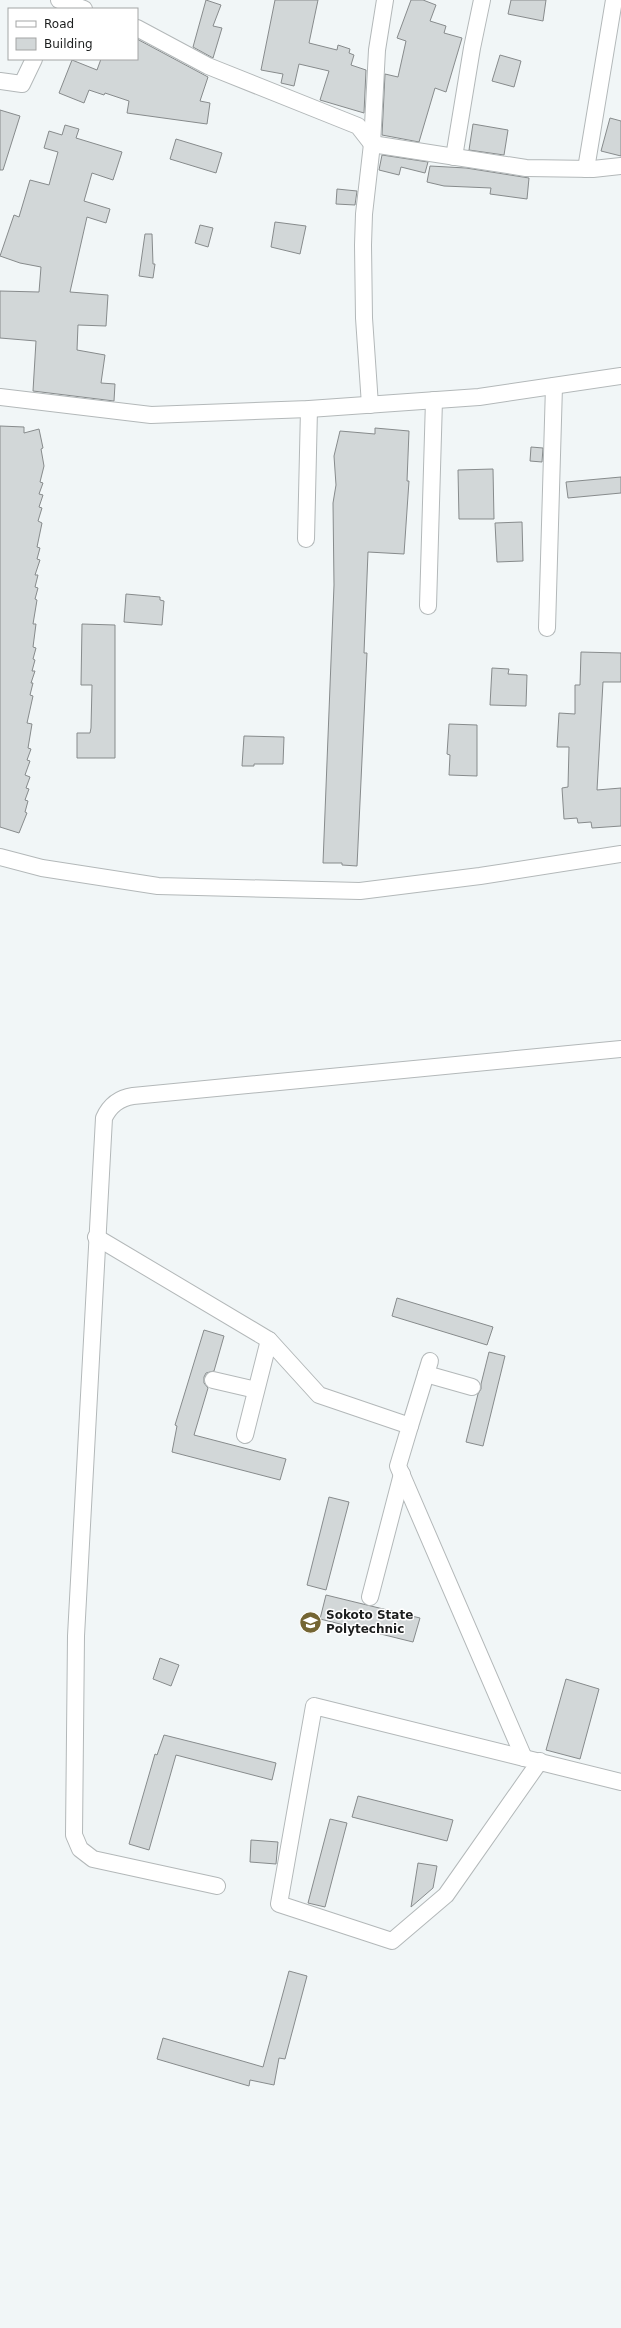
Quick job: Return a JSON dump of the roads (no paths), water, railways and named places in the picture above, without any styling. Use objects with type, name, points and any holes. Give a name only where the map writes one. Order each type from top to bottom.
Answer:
[{"type":"street","points":[[60,0],[81,8]]},
{"type":"street","points":[[370,405],[364,318],[362,245],[372,144],[377,50],[385,0]]},
{"type":"street","points":[[454,157],[482,0]]},
{"type":"street","points":[[586,168],[614,0]]},
{"type":"street","points":[[138,29],[208,66],[358,126],[372,144],[526,168],[586,168],[621,166]]},
{"type":"street","points":[[0,81],[22,84],[34,60]]},
{"type":"street","points":[[0,397],[150,415],[309,409],[478,398],[621,376]]},
{"type":"street","points":[[547,628],[554,386]]},
{"type":"street","points":[[428,606],[434,400]]},
{"type":"street","points":[[306,539],[309,409]]},
{"type":"street","points":[[0,857],[42,868],[158,886],[360,891],[480,876],[621,854]]},
{"type":"street","points":[[217,1886],[94,1859],[80,1850],[74,1835],[76,1636],[102,1126],[107,1111],[119,1100],[126,1097],[621,1049]]},
{"type":"street","points":[[96,1236],[269,1340],[319,1395],[410,1426]]},
{"type":"street","points":[[245,1435],[269,1340]]},
{"type":"street","points":[[472,1387],[428,1368],[398,1466],[524,1758]]},
{"type":"street","points":[[212,1380],[256,1390]]},
{"type":"street","points":[[370,1597],[402,1474]]},
{"type":"street","points":[[540,1762],[446,1896],[392,1941],[279,1904],[314,1706],[621,1782]]},
{"type":"place","name":"Sokoto State Polytechnic","points":[[310,1622]]}]
